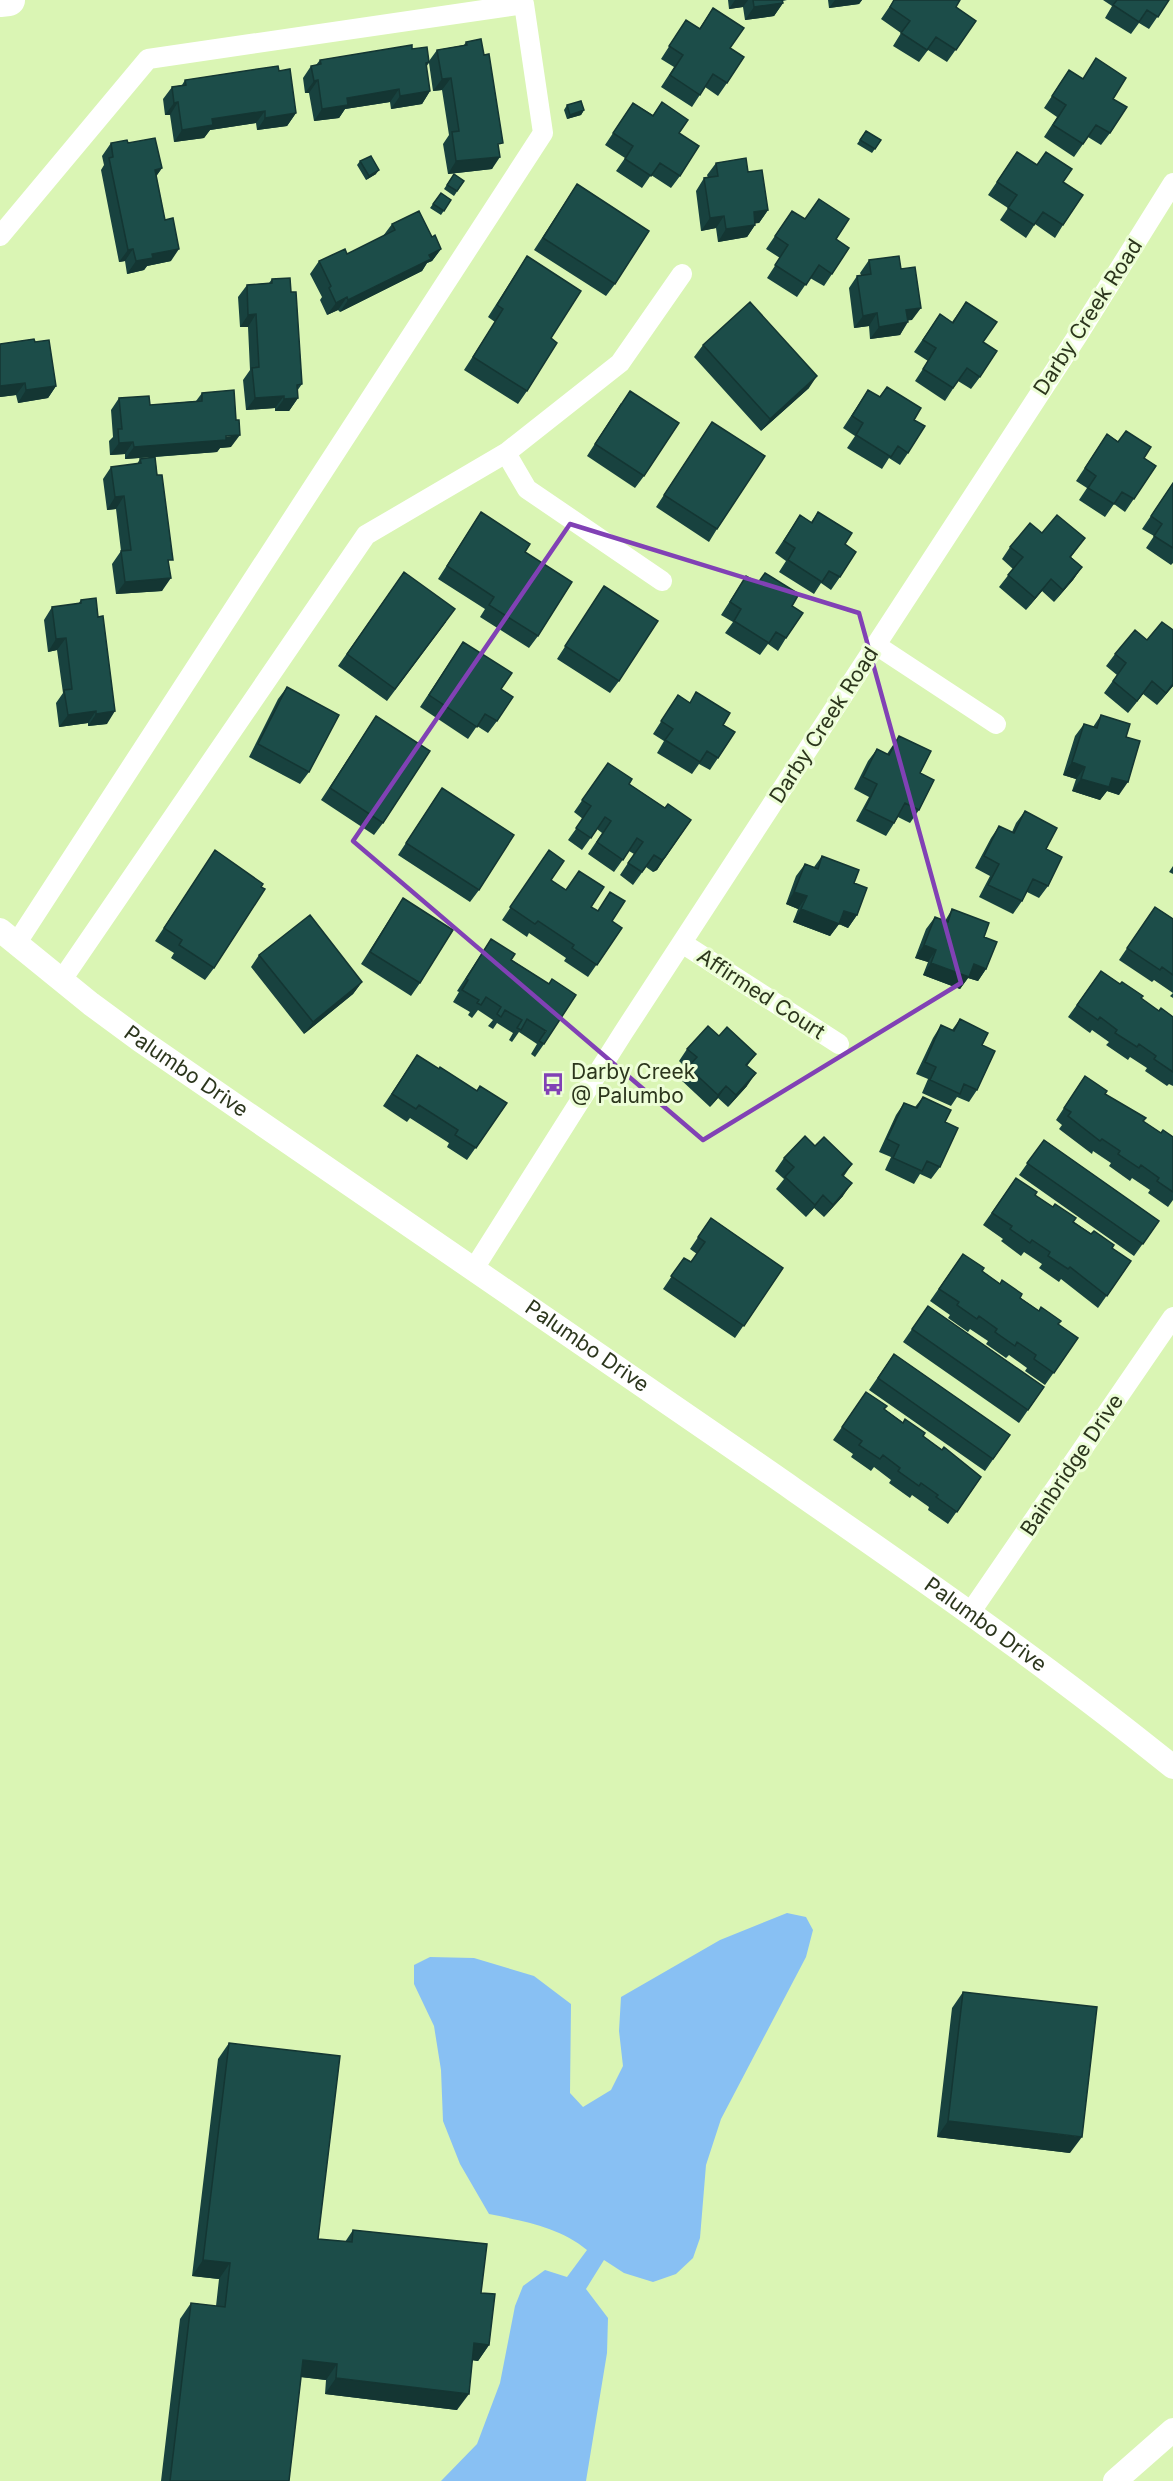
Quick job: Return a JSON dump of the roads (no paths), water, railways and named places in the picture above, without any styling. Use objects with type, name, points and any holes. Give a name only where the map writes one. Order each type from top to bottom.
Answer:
[{"type":"main road","points":[[0,1],[9,0]]},
{"type":"street","points":[[0,236],[148,59],[524,4],[543,133],[8,937]]},
{"type":"street","name":"Darby Creek Road","points":[[475,1268],[623,1033],[1078,335],[1173,183]]},
{"type":"street","points":[[62,981],[366,535],[506,453],[620,363],[682,274]]},
{"type":"street","points":[[506,453],[527,489],[663,581]]},
{"type":"street","points":[[876,645],[996,724]]},
{"type":"street","name":"Palumbo Drive","points":[[8,937],[140,1040],[475,1268],[970,1613],[1111,1716],[1173,1767]]},
{"type":"street","name":"Affirmed Court","points":[[682,943],[839,1044]]},
{"type":"street","name":"Bainbridge Drive","points":[[970,1613],[1173,1317]]},
{"type":"street","points":[[1115,2481],[1173,2430]]},
{"type":"water","points":[[787,1913],[806,1917],[813,1930],[806,1957],[721,2119],[706,2165],[700,2238],[693,2258],[676,2274],[653,2282],[624,2273],[604,2260],[586,2289],[608,2318],[607,2353],[586,2481],[441,2481],[477,2444],[500,2383],[515,2306],[523,2286],[545,2270],[567,2277],[587,2250],[553,2230],[489,2214],[460,2164],[443,2121],[441,2070],[434,2026],[414,1984],[414,1965],[430,1957],[474,1958],[534,1976],[571,2004],[570,2093],[583,2107],[611,2090],[623,2066],[619,2031],[621,1997],[720,1940]]},
{"type":"place","name":"Darby Creek @ Palumbo","points":[[553,1084]]}]
